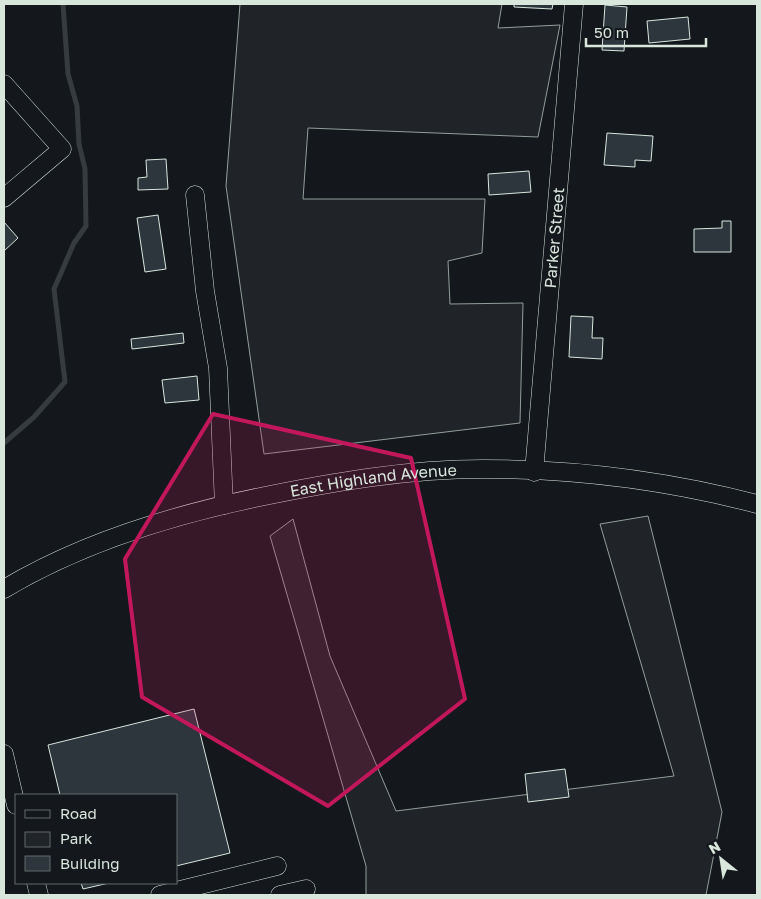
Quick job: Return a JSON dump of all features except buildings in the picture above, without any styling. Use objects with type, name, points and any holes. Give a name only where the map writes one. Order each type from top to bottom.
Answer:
[{"type":"street","name":"Parker Street","points":[[534,472],[574,4]]},
{"type":"street","points":[[4,84],[62,149],[4,198]]},
{"type":"street","points":[[195,195],[205,292],[218,368],[224,505]]},
{"type":"street","name":"East Highland Avenue","points":[[4,589],[119,536],[224,505],[315,486],[383,476],[484,469],[534,472],[674,485],[757,504]]},
{"type":"street","points":[[4,754],[15,801]]},
{"type":"street","points":[[160,895],[277,866]]},
{"type":"street","points":[[280,895],[306,889]]},
{"type":"highlighted area","points":[[213,414],[411,458],[465,699],[328,806],[142,697],[125,559]]},
{"type":"green space","points":[[240,4],[502,4],[498,28],[560,25],[538,137],[308,128],[303,199],[485,199],[482,253],[448,261],[450,304],[523,303],[520,423],[264,454],[226,186]]},
{"type":"green space","points":[[648,516],[722,812],[706,895],[366,895],[366,866],[270,536],[293,519],[330,656],[396,811],[674,776],[600,524]]},
{"type":"waterway","points":[[4,443],[34,417],[65,382],[54,289],[74,243],[86,226],[85,169],[79,144],[77,106],[68,74],[63,4]]}]
